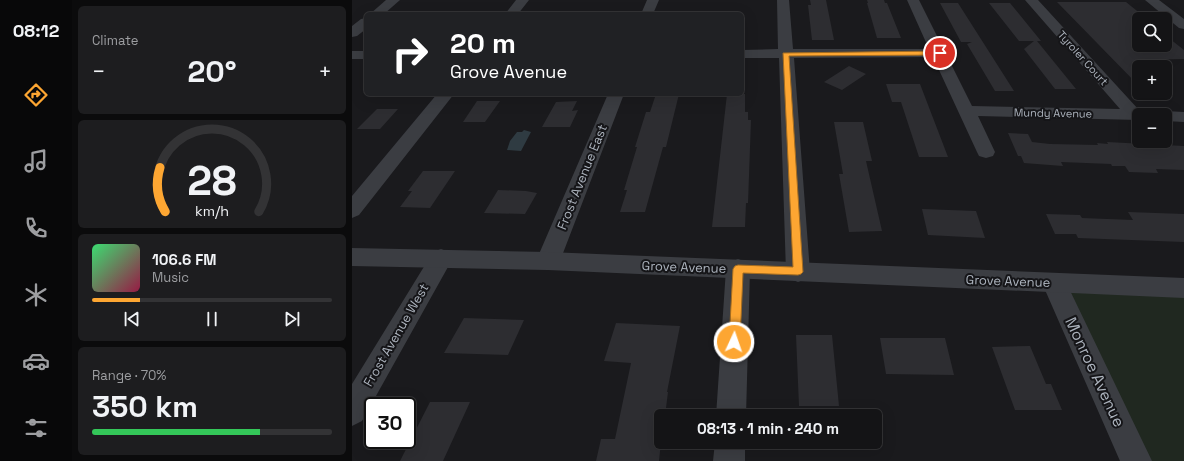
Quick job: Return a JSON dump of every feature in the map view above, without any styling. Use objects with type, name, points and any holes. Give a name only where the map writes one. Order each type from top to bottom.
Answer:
[{"type":"street","points":[[379,12],[394,0]]},
{"type":"street","points":[[513,12],[523,0]]},
{"type":"street","points":[[648,12],[653,0]]},
{"type":"street","points":[[783,0],[798,272]]},
{"type":"street","points":[[914,0],[986,152]]},
{"type":"street","name":"Tyroler Court","points":[[1031,0],[1132,110]]},
{"type":"street","points":[[1151,0],[1184,24]]},
{"type":"street","points":[[352,33],[364,24]]},
{"type":"street","points":[[744,54],[940,53]]},
{"type":"street","points":[[352,55],[364,55]]},
{"type":"street","points":[[352,210],[444,96]]},
{"type":"street","name":"Frost Avenue East","points":[[548,261],[615,96]]},
{"type":"street","name":"Mundy Avenue","points":[[967,111],[1132,115]]},
{"type":"street","points":[[1172,116],[1184,117]]},
{"type":"street","name":"Grove Avenue","points":[[352,257],[548,261],[1184,288]]},
{"type":"street","name":"Frost Avenue West","points":[[352,411],[441,258]]},
{"type":"street","points":[[731,409],[738,269]]},
{"type":"street","name":"Monroe Avenue","points":[[1054,283],[1136,461]]},
{"type":"street","points":[[729,461],[730,449]]},
{"type":"shaded area","points":[[524,130],[531,132],[521,151],[507,150],[510,141],[517,132],[522,132]]},
{"type":"shaded area","points":[[1054,283],[1184,292],[1184,461],[1136,461]]},
{"type":"building","points":[[810,0],[826,0],[834,40],[812,40],[808,5],[811,5]]},
{"type":"building","points":[[867,0],[884,0],[885,3],[887,3],[901,38],[877,38]]},
{"type":"building","points":[[1057,2],[1126,2],[1138,12],[1132,12],[1132,52],[1172,52],[1172,41],[1184,50],[1184,59],[1132,60],[1132,79]]},
{"type":"building","points":[[940,3],[958,3],[1014,91],[995,91],[967,44],[972,42],[961,42]]},
{"type":"building","points":[[989,3],[1010,3],[1041,41],[1037,41],[1076,89],[1055,89],[1024,49],[1034,41],[1019,41]]},
{"type":"building","points":[[849,66],[866,74],[842,90],[824,82]]},
{"type":"building","points":[[886,84],[920,84],[948,157],[919,157],[901,102],[892,102]]},
{"type":"building","points":[[745,94],[745,112],[748,112],[748,120],[751,120],[748,203],[746,203],[745,227],[712,227],[727,96],[744,96]]},
{"type":"building","points":[[655,96],[679,96],[666,147],[663,147],[645,212],[620,212],[627,190],[624,190],[637,147],[635,147],[646,112],[650,112]]},
{"type":"building","points":[[477,101],[500,101],[485,122],[463,122]]},
{"type":"building","points":[[577,101],[572,111],[578,110],[570,127],[542,127],[556,102]]},
{"type":"building","points":[[377,109],[398,109],[380,129],[357,129]]},
{"type":"building","points":[[834,122],[863,122],[872,161],[866,161],[882,231],[849,232],[839,174],[843,174]]},
{"type":"building","points":[[1008,133],[1028,134],[1032,142],[1050,144],[1098,145],[1097,143],[1108,144],[1107,142],[1132,143],[1132,148],[1172,148],[1172,145],[1184,146],[1184,170],[1156,169],[1158,173],[1129,172],[1125,166],[1112,166],[1111,164],[1061,162],[1063,166],[1024,163],[1021,156],[1018,156]]},
{"type":"building","points":[[423,171],[455,171],[430,208],[400,207],[412,191],[408,191]]},
{"type":"building","points":[[498,190],[537,193],[525,214],[484,213]]},
{"type":"building","points":[[922,209],[976,211],[985,238],[928,235]]},
{"type":"building","points":[[1128,212],[1184,214],[1184,242],[1078,238],[1076,234],[1055,234],[1046,214],[1080,215],[1082,218],[1133,220]]},
{"type":"building","points":[[464,318],[524,320],[508,355],[444,353]]},
{"type":"building","points":[[616,323],[680,326],[667,392],[666,409],[654,409],[654,449],[660,449],[659,461],[596,461],[601,439],[615,439],[631,363],[604,361]]},
{"type":"building","points":[[796,335],[832,335],[839,406],[799,406]]},
{"type":"building","points":[[880,338],[945,338],[954,375],[886,374]]},
{"type":"building","points":[[1030,346],[1046,384],[1051,384],[1062,410],[1015,410],[992,347]]},
{"type":"building","points":[[430,402],[470,402],[443,461],[400,461],[406,449],[416,449],[416,430]]},
{"type":"route","points":[[734,342],[738,269],[798,272],[785,54],[940,53]]}]
